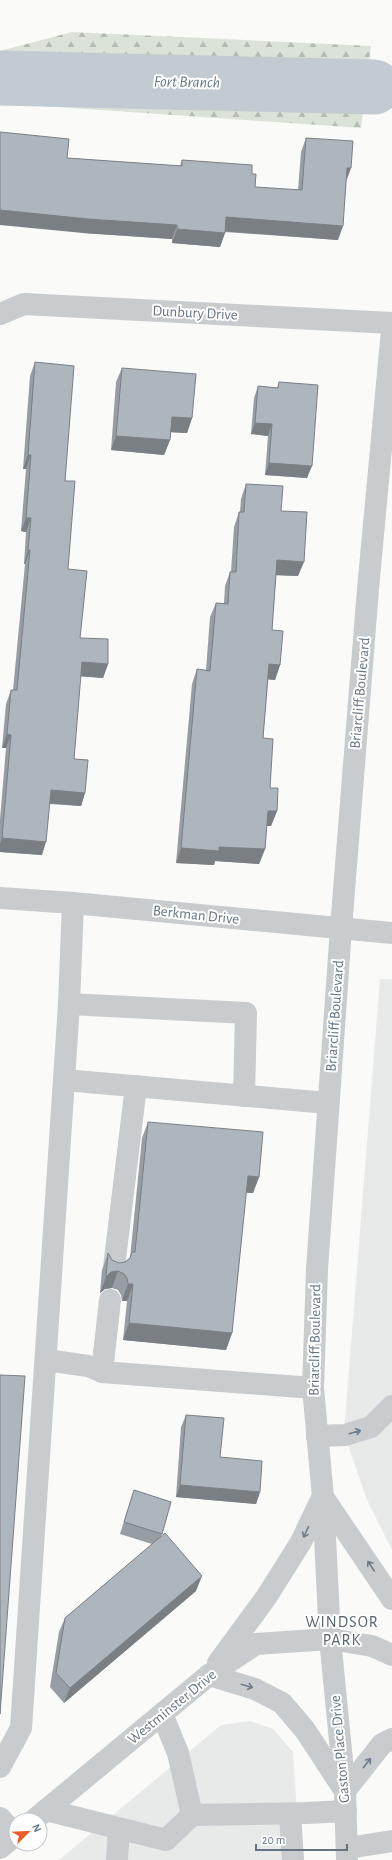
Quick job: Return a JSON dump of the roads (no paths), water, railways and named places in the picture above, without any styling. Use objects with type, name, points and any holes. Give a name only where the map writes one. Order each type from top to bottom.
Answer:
[{"type":"street","name":"Dunbury Drive","points":[[0,314],[24,304],[392,323]]},
{"type":"street","name":"Briarcliff Boulevard","points":[[330,1639],[323,1497],[313,1388],[317,1269],[341,928],[368,589],[392,330]]},
{"type":"street","name":"Berkman Drive","points":[[0,898],[73,903],[392,933]]},
{"type":"street","points":[[0,1767],[21,1728],[69,1004],[73,903]]},
{"type":"street","points":[[69,1004],[246,1013],[244,1096]]},
{"type":"street","points":[[64,1080],[328,1104]]},
{"type":"street","points":[[114,1267],[136,1086]]},
{"type":"street","points":[[102,1372],[110,1300]]},
{"type":"street","points":[[46,1360],[88,1366],[102,1372],[313,1388]]},
{"type":"street","points":[[317,1436],[345,1435],[371,1427],[392,1406]]},
{"type":"street","points":[[345,1801],[305,1730],[282,1703],[255,1689],[209,1675],[267,1596],[301,1542],[323,1497],[392,1599]]},
{"type":"street","points":[[330,1639],[372,1646],[392,1655]]},
{"type":"street","name":"Westminster Drive","points":[[44,1812],[209,1675],[256,1644],[330,1639]]},
{"type":"street","name":"Gaston Place Drive","points":[[330,1639],[345,1801],[347,1854]]},
{"type":"street","points":[[162,1714],[178,1753],[192,1815]]},
{"type":"street","points":[[48,1816],[120,1829],[166,1840],[192,1815],[290,1814],[345,1801],[382,1744],[392,1739]]},
{"type":"street","points":[[290,1814],[293,1860]]},
{"type":"street","points":[[0,1818],[8,1826]]},
{"type":"street","points":[[117,1860],[120,1829]]},
{"type":"street","points":[[347,1854],[392,1841]]},
{"type":"street","points":[[0,1848],[8,1842]]},
{"type":"waterway","name":"Fort Branch","points":[[0,78],[374,87]]},
{"type":"district","name":"WINDSOR PARK","points":[[342,1631]]}]
